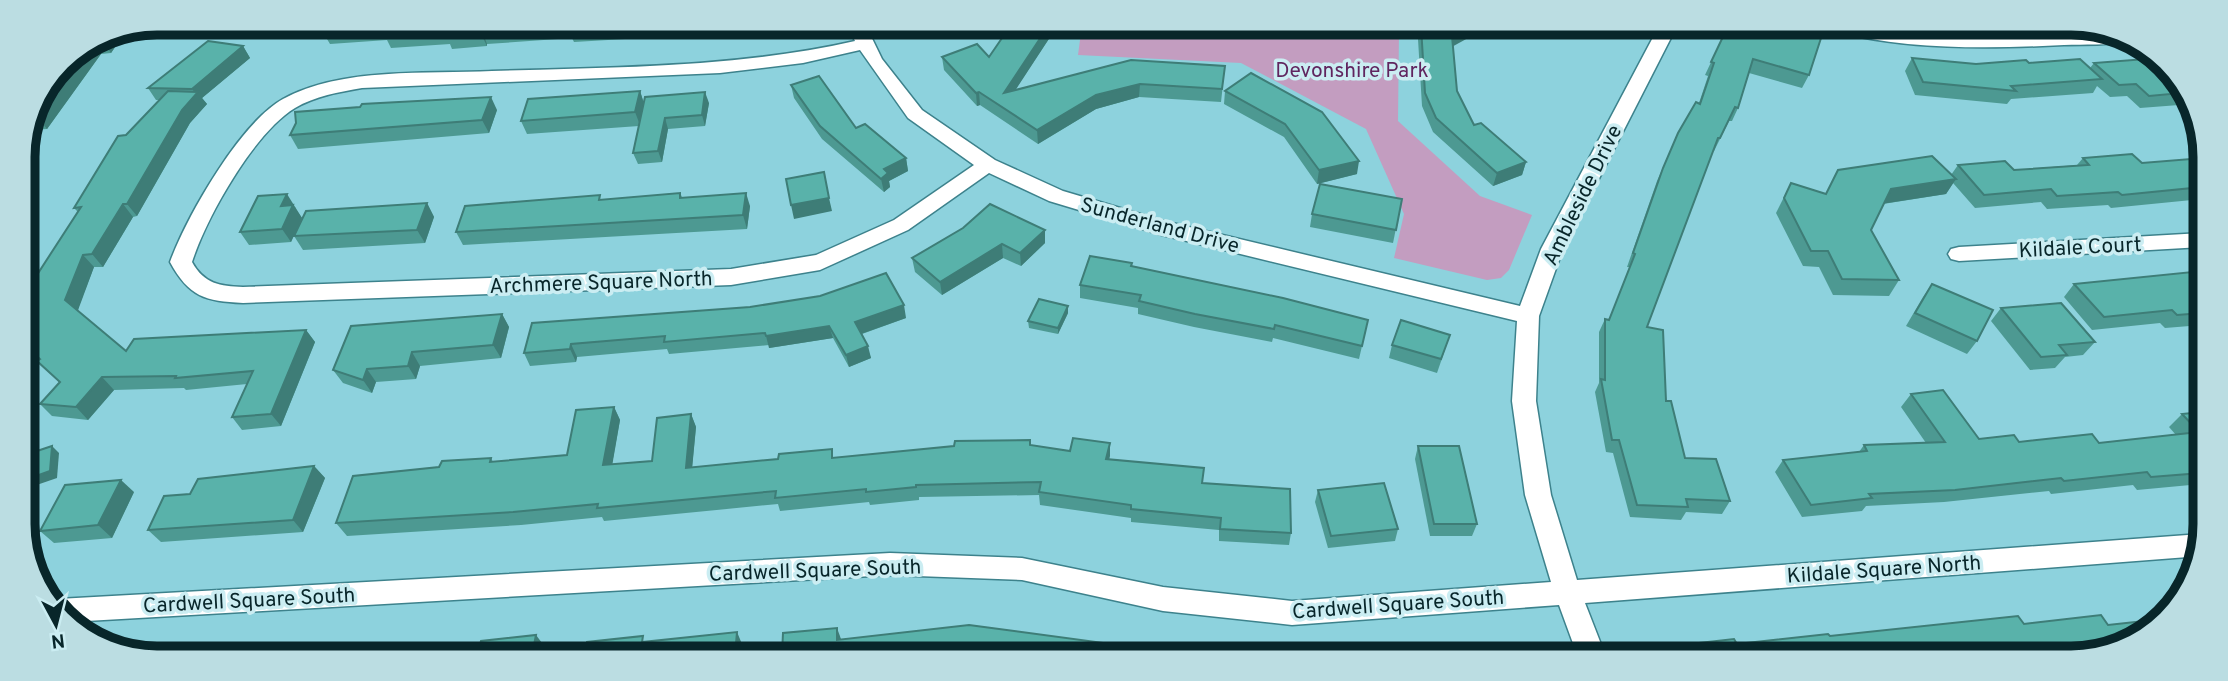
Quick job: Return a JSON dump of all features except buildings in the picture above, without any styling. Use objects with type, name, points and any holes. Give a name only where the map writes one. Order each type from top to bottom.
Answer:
[{"type":"street","name":"Sunderland Drive","points":[[860,35],[864,44],[915,114],[989,165],[1056,196],[1162,228],[1528,316]]},
{"type":"street","name":"Ambleside Drive","points":[[1588,646],[1568,593],[1538,495],[1524,401],[1528,316],[1552,249],[1663,35]]},
{"type":"street","points":[[1876,35],[1963,44],[2097,38]]},
{"type":"street","name":"Archmere Square North","points":[[864,44],[803,58],[720,68],[362,82],[326,88],[291,102],[254,131],[188,239],[181,262],[190,281],[210,293],[243,295],[731,277],[820,262],[901,225],[989,165]]},
{"type":"street","name":"Kildale Court","points":[[1959,254],[2193,241]]},
{"type":"street","name":"Kildale Square North","points":[[1568,593],[2191,546]]},
{"type":"street","name":"Cardwell Square South","points":[[91,609],[890,564],[1021,569],[1163,599],[1292,613],[1568,593]]},
{"type":"green space","name":"Devonshire Park","points":[[1081,35],[1399,35],[1398,121],[1480,196],[1532,215],[1509,270],[1501,278],[1487,280],[1394,258],[1404,214],[1366,129],[1241,63],[1078,55]]}]
